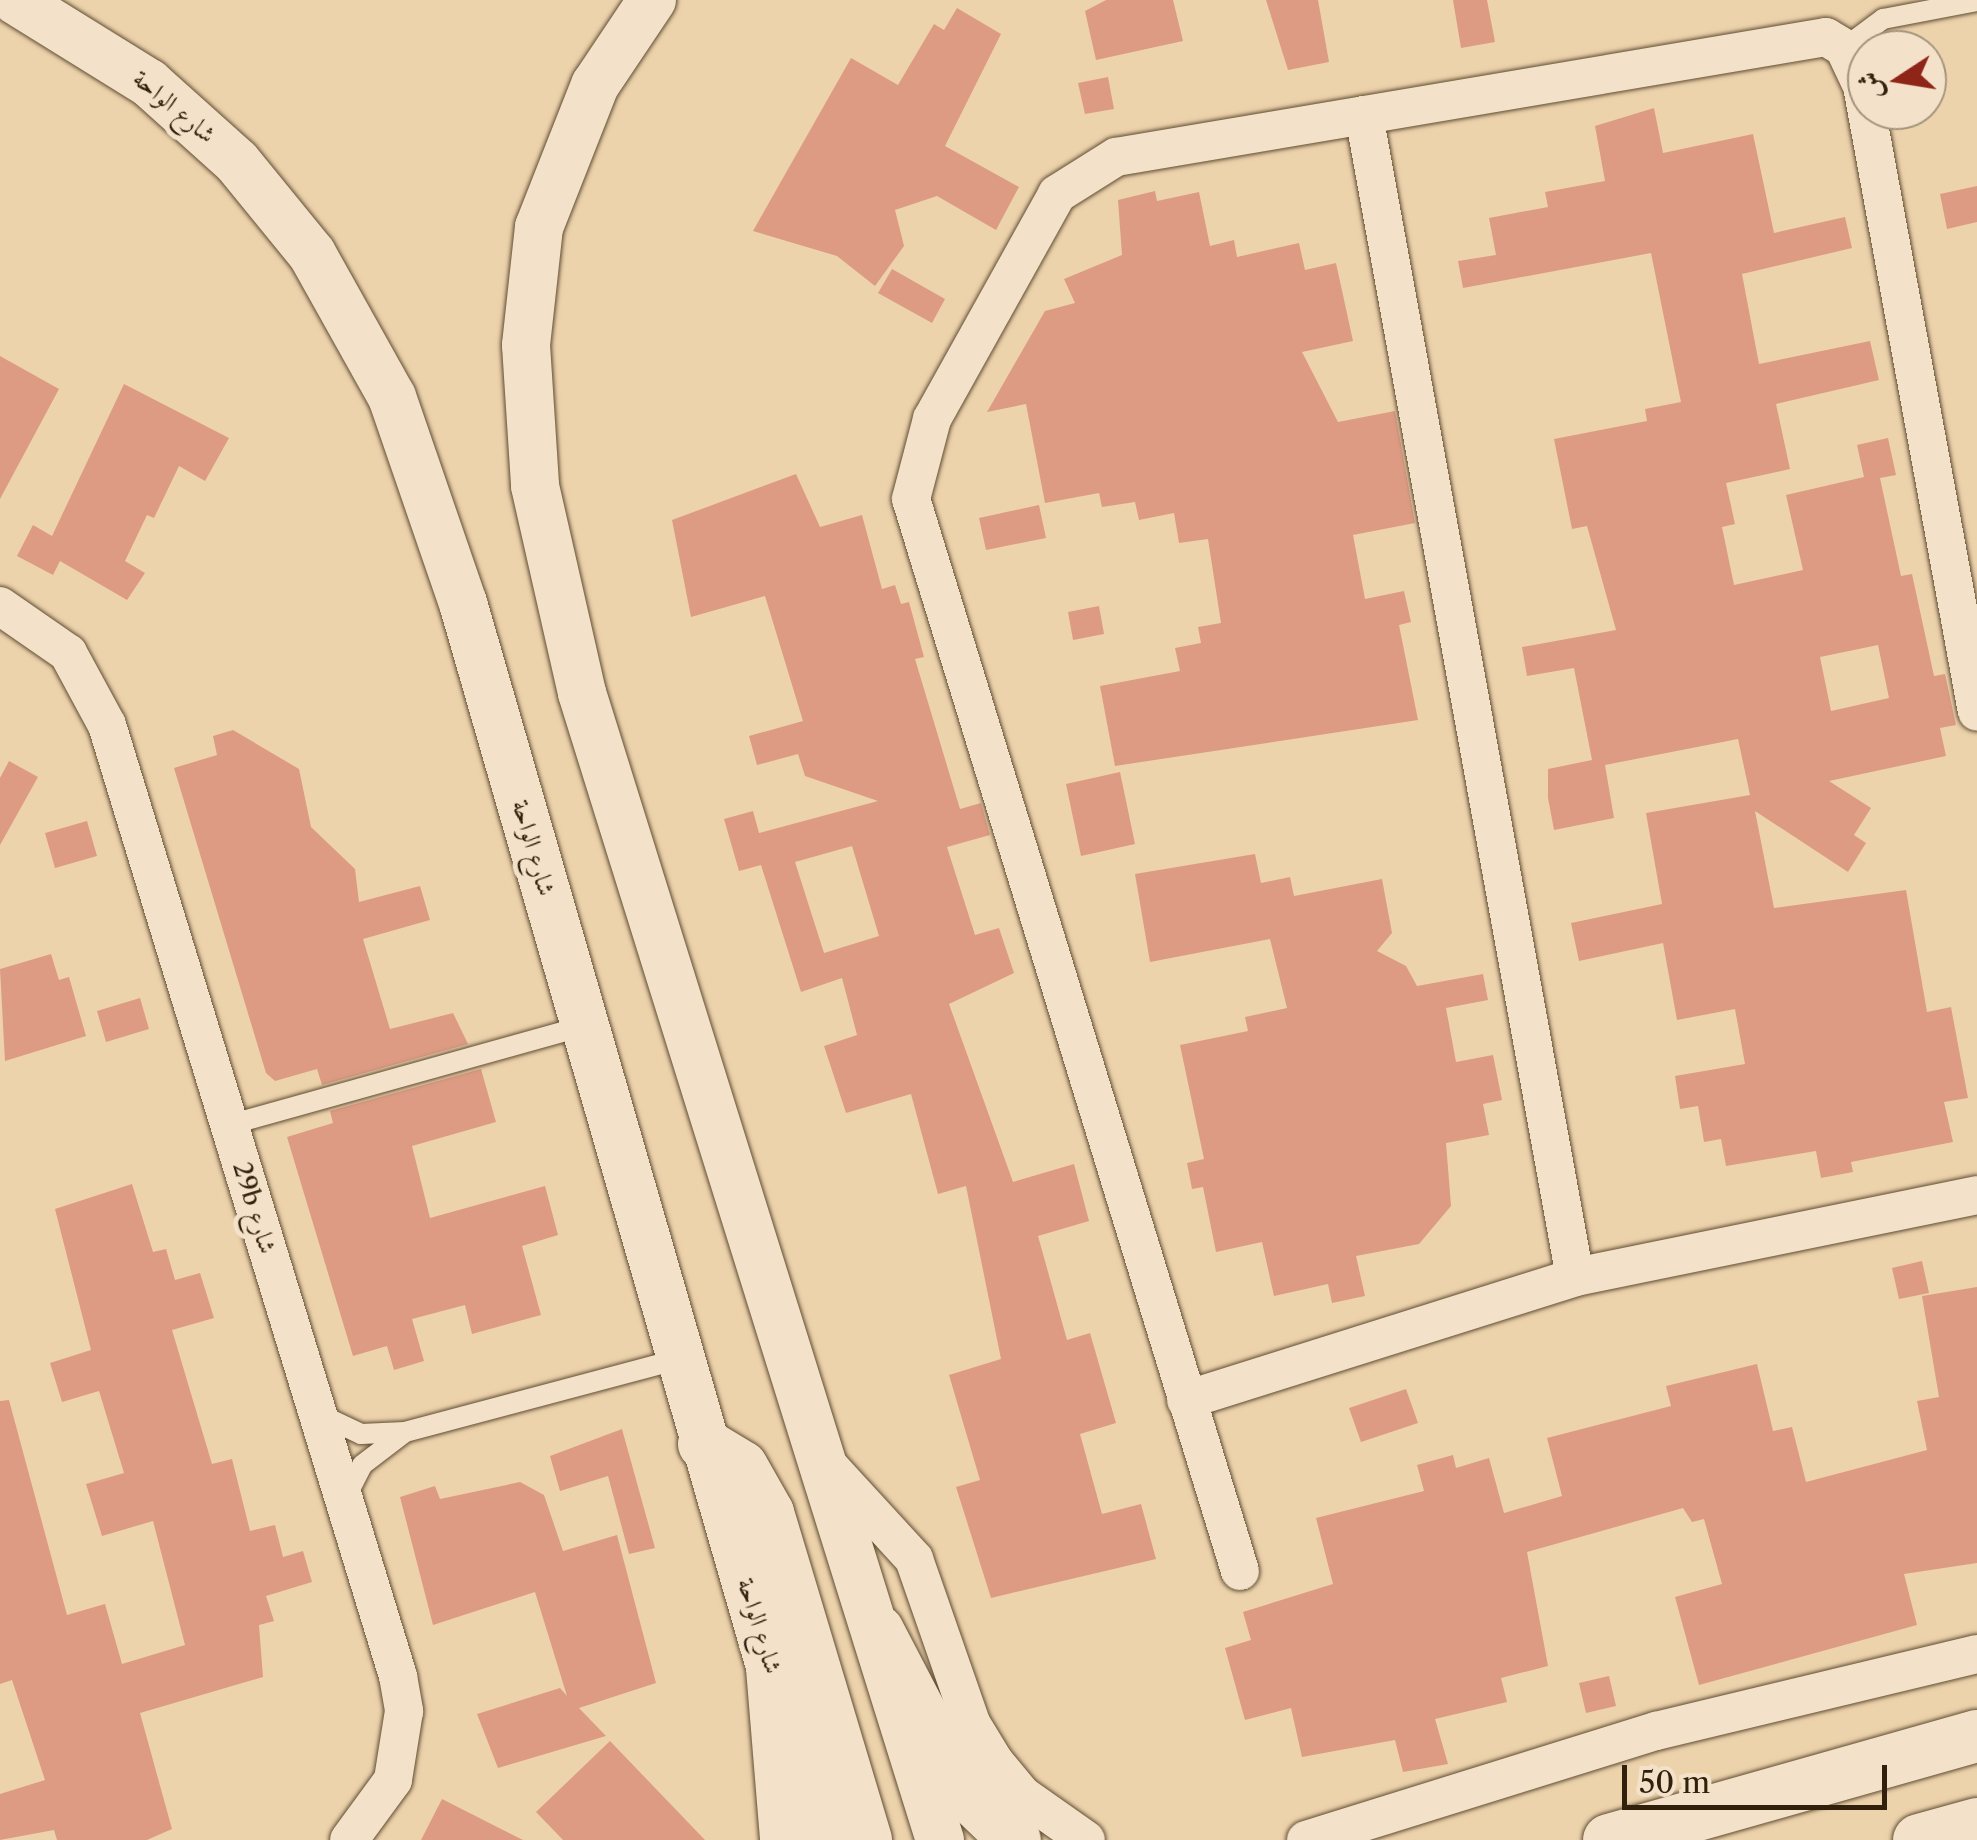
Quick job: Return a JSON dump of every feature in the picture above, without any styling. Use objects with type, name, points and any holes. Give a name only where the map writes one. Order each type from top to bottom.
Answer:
[{"type":"main road","points":[[704,1444],[742,1467],[768,1514],[866,1840]]},
{"type":"main road","points":[[878,1632],[958,1784],[1015,1840]]},
{"type":"main road","points":[[772,1668],[786,1840]]},
{"type":"main road","points":[[1609,1840],[1977,1736]]},
{"type":"main road","points":[[1919,1840],[1977,1824]]},
{"type":"street","name":"شارع الواحة","points":[[15,0],[101,49],[194,121],[276,206],[344,303],[392,396],[441,534],[820,1840]]},
{"type":"street","points":[[652,0],[595,85],[539,227],[526,345],[536,486],[582,693],[826,1464],[940,1840]]},
{"type":"street","points":[[1240,1572],[919,529],[912,472],[932,419],[1073,177],[1116,157],[1804,34],[1844,48],[1862,86],[1977,712]]},
{"type":"street","points":[[1364,115],[1575,1277]]},
{"type":"street","name":"29b شارع","points":[[0,606],[68,653],[92,686],[344,1500],[404,1711],[393,1780],[354,1838]]},
{"type":"street","points":[[1186,1400],[1575,1277],[1977,1195]]},
{"type":"street","points":[[826,1464],[914,1559],[971,1723],[994,1761],[1022,1795],[1086,1840]]},
{"type":"street","points":[[1306,1840],[1590,1750],[1977,1654]]},
{"type":"lane","points":[[1844,48],[1882,19],[1977,1]]},
{"type":"lane","points":[[229,1125],[584,1026]]},
{"type":"lane","points":[[317,1412],[361,1434],[406,1432],[679,1359]]},
{"type":"lane","points":[[344,1500],[362,1465],[406,1432]]},
{"type":"building","points":[[1106,0],[1173,0],[1183,41],[1096,60],[1085,11]]},
{"type":"building","points":[[1266,0],[1318,0],[1329,62],[1288,70]]},
{"type":"building","points":[[1453,0],[1487,0],[1495,42],[1461,48]]},
{"type":"building","points":[[957,8],[1001,34],[945,146],[1019,187],[996,230],[937,196],[895,210],[904,246],[875,286],[837,256],[753,231],[851,58],[898,85],[934,24],[944,30]]},
{"type":"building","points":[[1108,77],[1114,109],[1085,114],[1078,83]]},
{"type":"building","points":[[1654,108],[1663,153],[1753,134],[1774,233],[1845,217],[1852,248],[1742,274],[1759,364],[1870,341],[1879,380],[1776,404],[1790,469],[1726,483],[1735,524],[1722,527],[1734,585],[1803,570],[1786,495],[1864,477],[1857,445],[1888,438],[1896,475],[1880,478],[1901,576],[1912,574],[1934,676],[1945,674],[1956,725],[1940,728],[1946,756],[1829,781],[1871,808],[1854,835],[1866,843],[1848,872],[1755,811],[1774,908],[1906,890],[1927,1012],[1951,1007],[1968,1098],[1944,1102],[1953,1142],[1851,1162],[1853,1172],[1821,1178],[1816,1151],[1726,1166],[1721,1139],[1704,1142],[1698,1106],[1680,1109],[1675,1076],[1745,1064],[1735,1009],[1677,1020],[1663,943],[1579,961],[1571,923],[1662,904],[1646,813],[1750,795],[1738,739],[1605,765],[1614,818],[1554,830],[1548,769],[1592,760],[1574,668],[1527,676],[1522,647],[1616,630],[1587,526],[1572,529],[1554,439],[1647,421],[1645,409],[1681,402],[1651,253],[1463,288],[1458,261],[1496,255],[1489,218],[1548,207],[1545,192],[1605,181],[1595,126]],"holes":[[[1878,645],[1889,698],[1831,711],[1820,657]]]},
{"type":"building","points":[[1977,186],[1977,222],[1947,229],[1940,194]]},
{"type":"building","points":[[1155,191],[1157,201],[1199,192],[1210,246],[1234,240],[1237,257],[1299,243],[1305,270],[1336,263],[1353,341],[1302,352],[1338,422],[1395,411],[1415,523],[1353,535],[1365,599],[1404,591],[1411,622],[1399,625],[1418,720],[1115,766],[1100,686],[1180,671],[1175,648],[1201,643],[1198,627],[1221,623],[1208,539],[1179,543],[1174,513],[1139,520],[1135,502],[1102,507],[1099,493],[1045,503],[1026,404],[987,412],[1045,311],[1075,303],[1064,279],[1122,255],[1118,200]]},
{"type":"building","points":[[892,269],[945,299],[932,323],[878,293]]},
{"type":"building","points":[[0,356],[59,389],[0,499]]},
{"type":"building","points":[[124,384],[229,438],[205,481],[179,466],[154,518],[147,515],[125,561],[145,573],[127,600],[60,561],[53,575],[17,556],[33,525],[52,536]]},
{"type":"building","points":[[796,474],[820,527],[862,515],[882,589],[895,585],[901,604],[909,602],[924,657],[915,659],[960,809],[981,803],[990,835],[947,847],[975,935],[999,928],[1014,973],[949,1004],[1013,1182],[1074,1164],[1089,1221],[1038,1236],[1067,1340],[1090,1333],[1116,1423],[1080,1434],[1102,1514],[1141,1504],[1156,1559],[991,1598],[956,1487],[980,1480],[949,1375],[1001,1359],[966,1186],[938,1194],[911,1094],[846,1113],[824,1046],[857,1035],[842,978],[801,992],[761,865],[739,871],[724,819],[753,811],[759,833],[878,801],[805,776],[798,754],[757,765],[749,736],[803,721],[765,596],[691,617],[672,520]],"holes":[[[852,846],[879,936],[824,953],[795,862]]]},
{"type":"building","points":[[1039,505],[1046,538],[986,550],[979,518]]},
{"type":"building","points":[[1099,606],[1104,634],[1073,640],[1068,612]]},
{"type":"building","points":[[233,730],[299,769],[311,827],[355,869],[359,902],[420,886],[430,920],[363,939],[390,1029],[453,1013],[468,1044],[322,1085],[317,1069],[275,1081],[266,1073],[174,768],[217,755],[213,736]]},
{"type":"building","points":[[9,761],[38,777],[0,845],[0,778]]},
{"type":"building","points":[[1120,772],[1135,844],[1081,856],[1066,784]]},
{"type":"building","points":[[87,821],[97,856],[55,868],[45,833]]},
{"type":"building","points":[[1255,854],[1261,883],[1290,877],[1294,896],[1382,879],[1392,933],[1377,951],[1406,966],[1417,986],[1483,974],[1488,1000],[1446,1008],[1456,1062],[1493,1055],[1502,1100],[1483,1104],[1489,1135],[1446,1143],[1451,1206],[1419,1244],[1356,1256],[1365,1296],[1332,1303],[1328,1284],[1274,1296],[1262,1242],[1216,1252],[1203,1187],[1192,1189],[1187,1163],[1204,1159],[1180,1045],[1248,1031],[1245,1017],[1287,1008],[1270,939],[1150,962],[1135,874]]},
{"type":"building","points":[[51,954],[59,980],[69,977],[86,1036],[5,1061],[0,969]]},
{"type":"building","points":[[140,998],[149,1029],[106,1042],[97,1011]]},
{"type":"building","points":[[481,1069],[496,1122],[412,1146],[430,1218],[545,1186],[558,1235],[522,1246],[541,1315],[472,1334],[465,1305],[412,1319],[424,1361],[394,1370],[387,1346],[353,1356],[287,1137],[333,1123],[330,1111]]},
{"type":"building","points":[[132,1184],[153,1252],[166,1249],[175,1280],[200,1273],[214,1318],[172,1330],[212,1464],[232,1459],[250,1531],[275,1525],[283,1557],[303,1551],[312,1582],[266,1596],[274,1621],[259,1625],[263,1677],[140,1713],[172,1829],[147,1840],[57,1840],[54,1830],[0,1840],[0,1794],[45,1780],[12,1680],[0,1684],[0,1401],[9,1400],[67,1615],[105,1604],[122,1664],[185,1645],[153,1521],[102,1536],[86,1484],[124,1473],[99,1391],[62,1402],[50,1363],[91,1350],[55,1209]]},
{"type":"building","points":[[1922,1261],[1929,1293],[1899,1299],[1892,1268]]},
{"type":"building","points":[[1977,1287],[1977,1563],[1904,1574],[1917,1625],[1699,1685],[1675,1597],[1722,1584],[1704,1519],[1692,1522],[1683,1508],[1527,1552],[1548,1666],[1501,1678],[1507,1702],[1435,1719],[1448,1764],[1403,1772],[1395,1740],[1302,1757],[1291,1708],[1245,1720],[1225,1648],[1251,1640],[1243,1612],[1333,1584],[1316,1518],[1424,1491],[1417,1465],[1453,1455],[1456,1468],[1489,1458],[1504,1513],[1562,1496],[1547,1438],[1671,1406],[1666,1386],[1757,1364],[1773,1431],[1792,1427],[1806,1482],[1927,1450],[1917,1401],[1939,1397],[1922,1296]]},
{"type":"building","points":[[1406,1389],[1418,1423],[1361,1442],[1349,1408]]},
{"type":"building","points":[[622,1429],[655,1548],[629,1554],[608,1476],[560,1491],[550,1456]]},
{"type":"building","points":[[520,1482],[544,1495],[563,1551],[617,1535],[656,1683],[579,1708],[606,1736],[498,1768],[477,1714],[560,1688],[567,1696],[535,1592],[433,1625],[400,1497],[435,1486],[440,1499]]},
{"type":"building","points":[[1609,1676],[1616,1706],[1586,1713],[1579,1683]]},
{"type":"building","points":[[610,1741],[705,1840],[563,1840],[536,1812]]},
{"type":"building","points":[[442,1799],[523,1840],[421,1840]]}]
